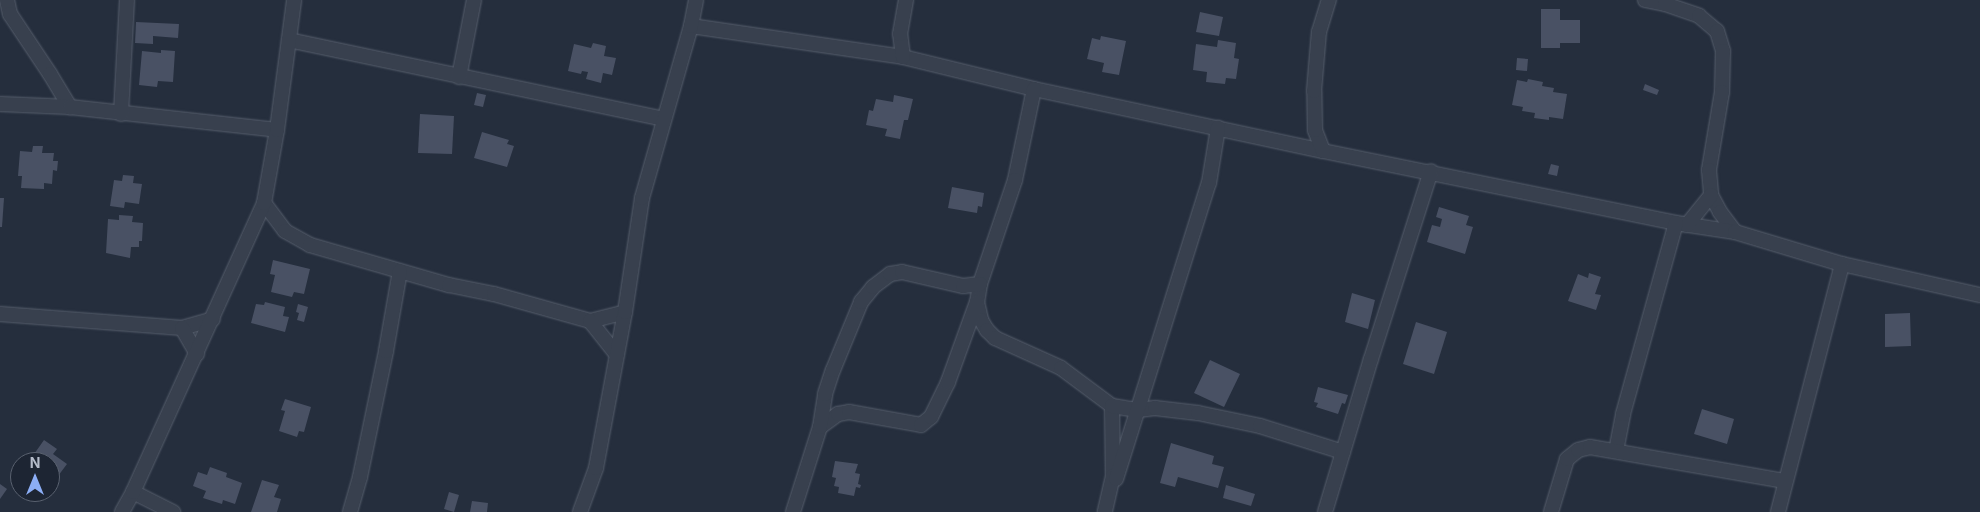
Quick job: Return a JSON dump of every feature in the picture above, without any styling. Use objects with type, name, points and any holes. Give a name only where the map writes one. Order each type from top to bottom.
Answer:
[{"type":"street","points":[[7,0],[10,14],[70,107]]},
{"type":"street","points":[[121,114],[127,0]]},
{"type":"street","points":[[122,512],[197,354],[264,203],[277,130],[294,0]]},
{"type":"street","points":[[459,77],[474,0]]},
{"type":"street","points":[[580,512],[596,468],[625,312],[642,198],[691,26],[696,0]]},
{"type":"street","points":[[903,57],[900,34],[906,0]]},
{"type":"street","points":[[1323,151],[1315,130],[1314,91],[1319,32],[1329,0]]},
{"type":"street","points":[[1645,0],[1665,4],[1699,16],[1717,31],[1723,51],[1722,92],[1710,170],[1710,195],[1735,232]]},
{"type":"street","points":[[691,26],[903,57],[1034,89],[1323,151],[1431,171],[1681,224],[1735,232],[1842,264],[1980,295]]},
{"type":"street","points":[[289,40],[664,119]]},
{"type":"street","points":[[820,427],[838,414],[848,412],[921,425],[931,417],[948,382],[977,302],[980,284],[1015,180],[1034,89]]},
{"type":"street","points":[[0,104],[70,107],[277,130]]},
{"type":"street","points":[[1105,512],[1209,183],[1218,128]]},
{"type":"street","points":[[1325,512],[1342,452],[1431,171]]},
{"type":"street","points":[[1616,451],[1624,414],[1681,224],[1710,195]]},
{"type":"street","points":[[264,203],[285,231],[310,245],[400,271],[590,321],[625,312]]},
{"type":"street","points":[[1778,512],[1842,264]]},
{"type":"street","points":[[350,512],[360,477],[400,271]]},
{"type":"street","points":[[793,512],[820,427],[825,394],[861,302],[880,280],[890,274],[902,272],[963,286],[980,284]]},
{"type":"street","points":[[977,302],[981,320],[995,338],[1061,368],[1112,406],[1138,410],[1155,408],[1260,426],[1342,452]]},
{"type":"street","points":[[0,314],[182,328],[213,319]]},
{"type":"street","points":[[590,321],[617,355]]},
{"type":"street","points":[[182,328],[197,354]]},
{"type":"street","points":[[1111,491],[1113,476],[1112,406]]},
{"type":"street","points":[[1551,512],[1567,459],[1578,450],[1590,447],[1785,481]]},
{"type":"street","points":[[133,492],[174,512]]},
{"type":"building","points":[[1541,9],[1560,9],[1560,20],[1580,20],[1580,43],[1560,43],[1560,48],[1541,48]]},
{"type":"building","points":[[1200,12],[1223,17],[1219,36],[1196,32]]},
{"type":"building","points":[[136,22],[179,24],[178,38],[153,36],[153,44],[135,43]]},
{"type":"building","points":[[1101,36],[1126,41],[1119,75],[1102,72],[1104,63],[1087,59],[1092,38],[1100,40]]},
{"type":"building","points":[[1218,40],[1236,43],[1234,58],[1239,59],[1236,79],[1226,78],[1225,84],[1206,82],[1207,72],[1193,70],[1196,44],[1217,47]]},
{"type":"building","points":[[593,43],[606,46],[604,56],[616,58],[612,75],[603,73],[601,83],[586,79],[588,72],[582,71],[581,74],[568,71],[574,44],[591,48]]},
{"type":"building","points":[[161,50],[175,51],[173,82],[158,81],[157,87],[139,85],[142,51],[161,53]]},
{"type":"building","points":[[1517,58],[1528,59],[1527,71],[1516,70]]},
{"type":"building","points":[[1528,79],[1543,82],[1542,86],[1554,88],[1553,92],[1567,94],[1563,119],[1549,117],[1549,120],[1534,118],[1535,113],[1522,111],[1523,107],[1512,105],[1517,80],[1527,82]]},
{"type":"building","points":[[1645,84],[1659,90],[1657,95],[1643,90]]},
{"type":"building","points":[[477,93],[486,95],[483,107],[474,105]]},
{"type":"building","points":[[894,95],[913,99],[908,120],[904,120],[900,139],[885,136],[887,129],[866,125],[869,110],[873,111],[876,99],[893,102]]},
{"type":"building","points":[[420,114],[454,116],[452,154],[418,153]]},
{"type":"building","points":[[482,132],[509,140],[507,144],[514,146],[507,167],[474,158]]},
{"type":"building","points":[[33,146],[43,146],[42,153],[54,153],[53,161],[58,161],[57,171],[53,170],[52,184],[44,183],[44,189],[21,188],[22,176],[18,176],[20,151],[32,152]]},
{"type":"building","points":[[1551,164],[1559,166],[1557,176],[1548,174]]},
{"type":"building","points":[[123,175],[134,176],[133,183],[142,184],[139,204],[125,202],[124,208],[110,206],[114,180],[122,181]]},
{"type":"building","points":[[952,187],[984,193],[982,207],[978,206],[977,213],[948,208]]},
{"type":"building","points":[[0,198],[4,198],[2,227],[0,227]]},
{"type":"building","points":[[1439,207],[1469,216],[1466,225],[1473,227],[1465,254],[1427,242],[1432,225],[1440,227],[1442,219],[1436,217]]},
{"type":"building","points":[[119,215],[133,216],[132,222],[143,223],[142,241],[139,241],[139,247],[131,247],[130,258],[106,253],[108,219],[119,220]]},
{"type":"building","points":[[273,260],[310,269],[304,294],[294,292],[292,297],[271,292],[275,275],[270,274]]},
{"type":"building","points":[[1589,273],[1601,277],[1595,294],[1601,295],[1596,310],[1568,301],[1578,274],[1588,278]]},
{"type":"building","points":[[1352,293],[1375,300],[1368,329],[1345,322]]},
{"type":"building","points":[[265,302],[285,307],[283,316],[289,317],[285,332],[251,323],[256,304],[264,305]]},
{"type":"building","points":[[298,304],[308,307],[304,322],[297,320],[299,313],[296,312]]},
{"type":"building","points":[[1910,313],[1911,346],[1885,347],[1885,314]]},
{"type":"building","points":[[1416,322],[1447,332],[1434,374],[1403,364]]},
{"type":"building","points":[[1210,360],[1240,374],[1224,407],[1194,393]]},
{"type":"building","points":[[1318,387],[1348,395],[1345,404],[1342,403],[1338,414],[1316,407],[1318,403],[1314,402]]},
{"type":"building","points":[[285,399],[311,407],[304,432],[299,431],[297,437],[279,431],[285,411],[281,410]]},
{"type":"building","points":[[1702,409],[1734,419],[1727,444],[1694,434]]},
{"type":"building","points":[[44,440],[57,449],[55,452],[36,452]]},
{"type":"building","points":[[1171,443],[1214,456],[1212,464],[1224,467],[1218,488],[1178,477],[1175,487],[1160,483]]},
{"type":"building","points":[[60,459],[67,464],[60,473]]},
{"type":"building","points":[[835,461],[858,464],[855,473],[860,474],[858,484],[861,485],[860,488],[856,487],[854,496],[838,493],[839,487],[834,486],[836,478],[832,477]]},
{"type":"building","points":[[210,467],[227,473],[226,477],[242,483],[235,504],[223,500],[222,504],[203,498],[206,491],[193,486],[198,472],[207,475]]},
{"type":"building","points":[[262,480],[279,485],[274,497],[281,499],[277,512],[251,512]]},
{"type":"building","points":[[0,484],[7,489],[0,499]]},
{"type":"building","points":[[1226,485],[1255,494],[1251,506],[1223,498]]},
{"type":"building","points":[[449,492],[459,495],[454,512],[444,509]]},
{"type":"building","points":[[472,501],[488,503],[487,512],[470,512]]}]
